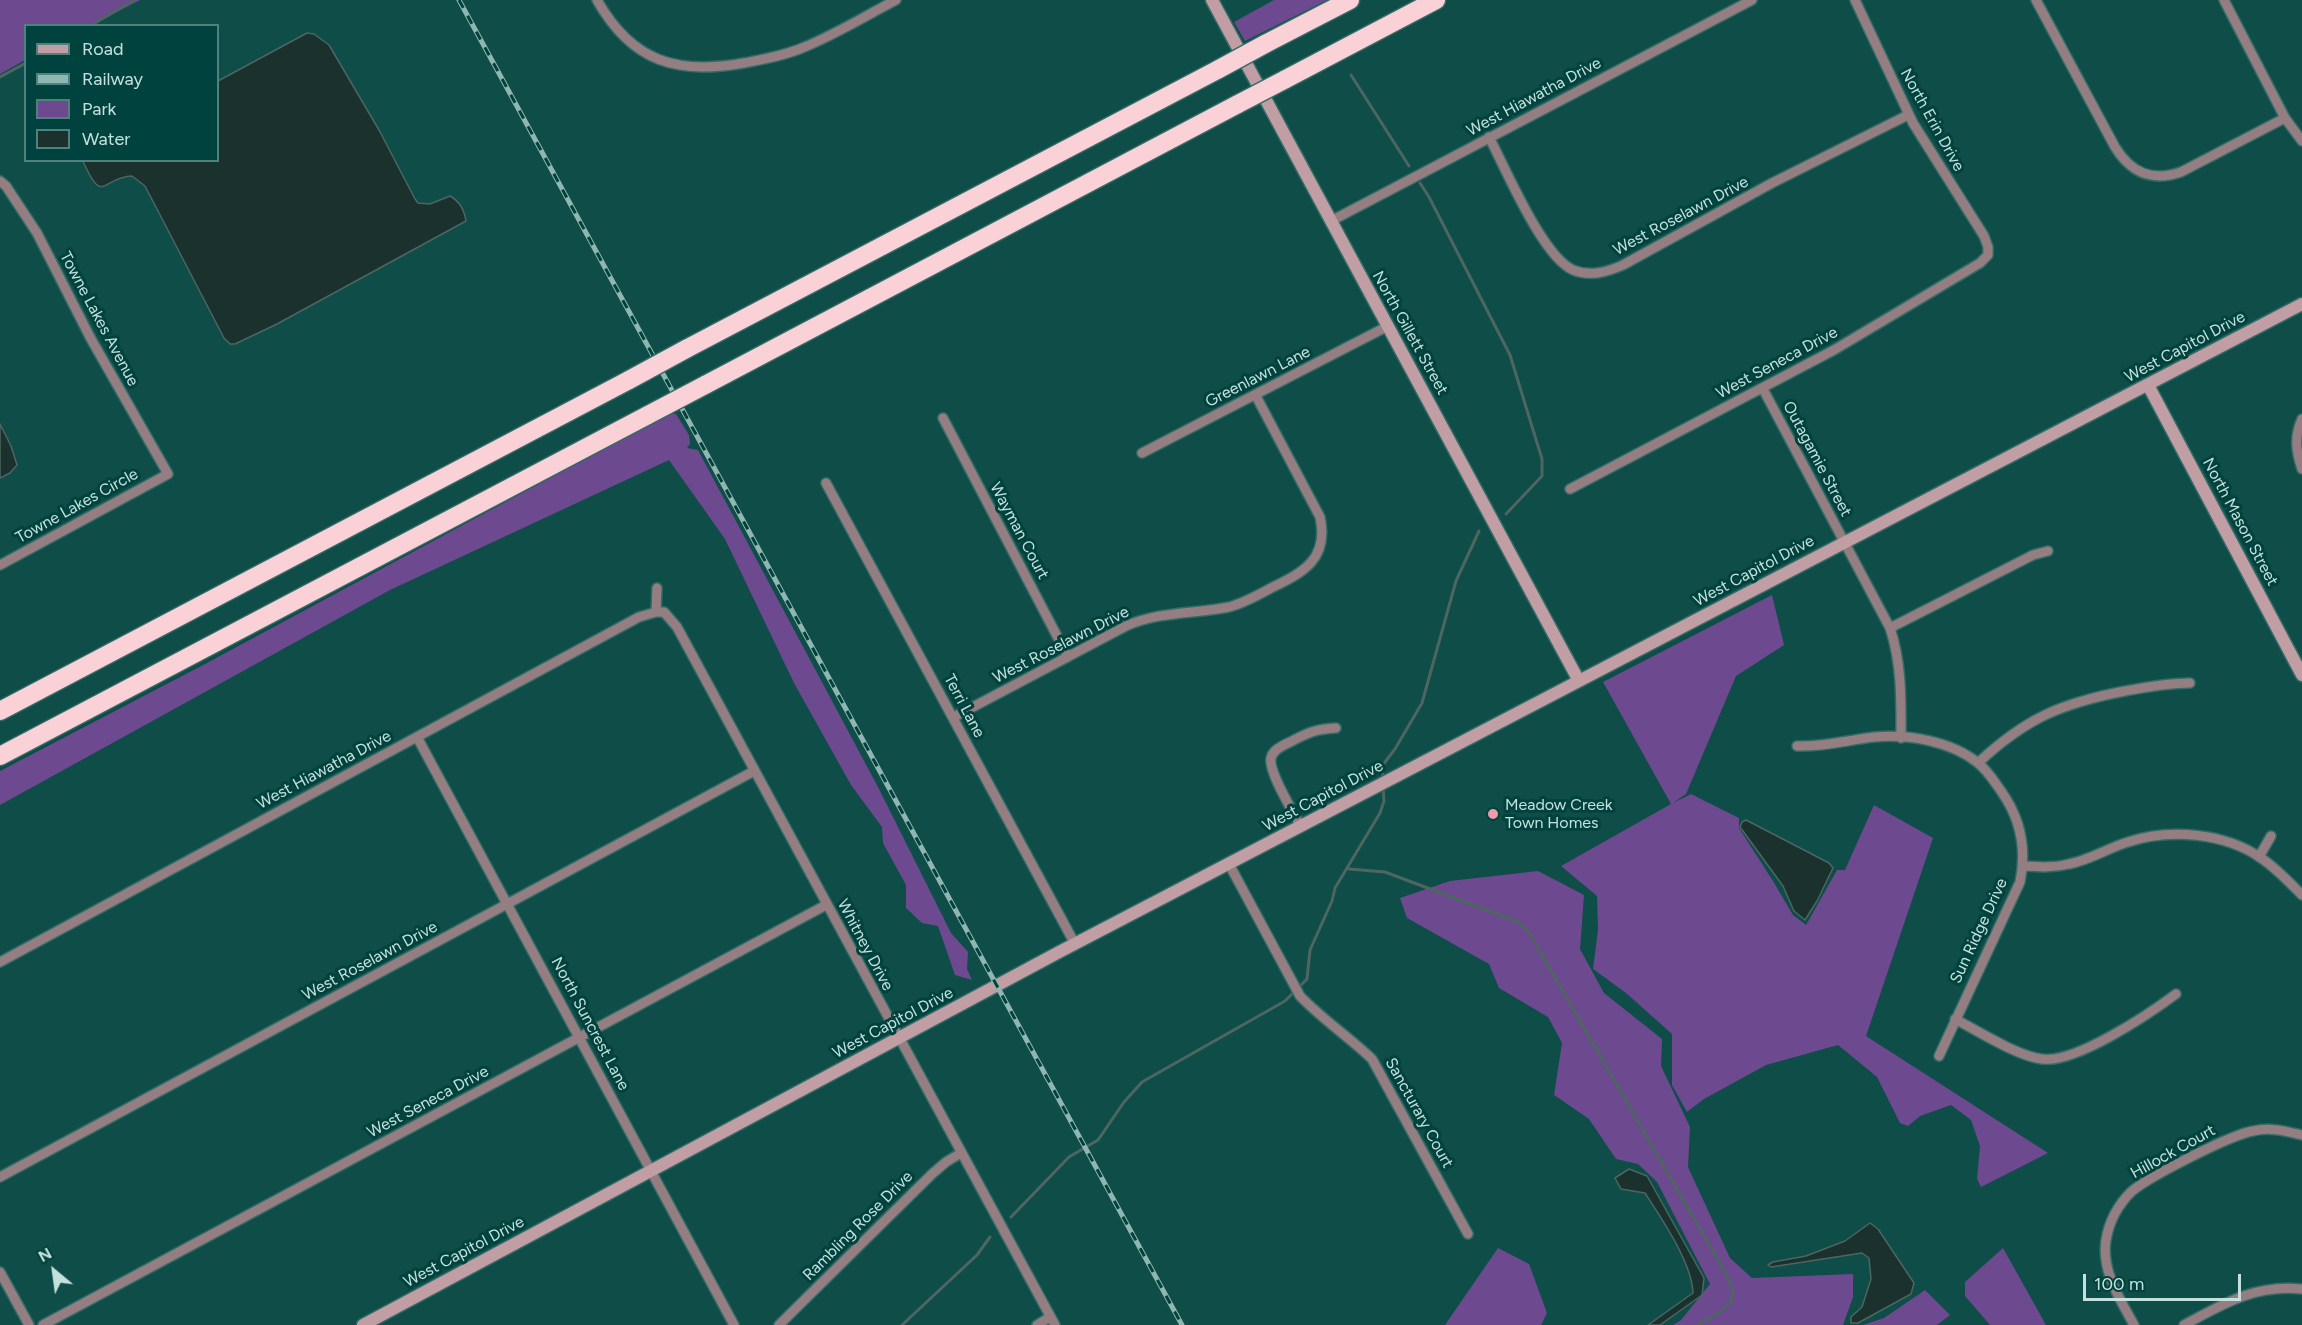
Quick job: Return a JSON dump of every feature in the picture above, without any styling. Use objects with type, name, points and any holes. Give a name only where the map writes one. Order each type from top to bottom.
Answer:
[{"type":"highway","points":[[0,711],[1350,0]]},
{"type":"highway","points":[[0,756],[1436,0]]},
{"type":"street","points":[[597,0],[609,19],[635,47],[674,65],[710,68],[761,60],[800,49],[896,0]]},
{"type":"street","name":"North Gillett Street","points":[[1212,0],[1579,681]]},
{"type":"street","name":"West Hiawatha Drive","points":[[1331,221],[1752,0]]},
{"type":"street","name":"North Erin Drive","points":[[1855,0],[1908,115],[1984,236],[1989,251]]},
{"type":"street","points":[[2036,0],[2121,155],[2132,168],[2151,177],[2171,176],[2285,118]]},
{"type":"street","points":[[2224,0],[2285,118],[2302,141]]},
{"type":"street","name":"West Roselawn Drive","points":[[1489,137],[1551,252],[1572,269],[1602,273],[1623,265],[1772,183],[1908,115]]},
{"type":"street","name":"Towne Lakes Avenue","points":[[0,181],[6,186],[37,233],[91,339],[168,474]]},
{"type":"street","name":"West Seneca Drive","points":[[1570,489],[1834,350],[1980,263],[1989,251]]},
{"type":"street","name":"West Capitol Drive","points":[[363,1325],[1075,944],[2302,304]]},
{"type":"street","name":"Greenlawn Lane","points":[[1142,453],[1388,326]]},
{"type":"street","name":"North Mason Street","points":[[2148,385],[2302,675]]},
{"type":"street","name":"Outagamie Street","points":[[1763,389],[1890,628],[1902,696],[1900,738]]},
{"type":"street","name":"West Roselawn Drive","points":[[954,717],[1138,621],[1171,613],[1221,608],[1248,600],[1298,575],[1316,557],[1322,538],[1320,517],[1256,396]]},
{"type":"street","name":"Wayman Court","points":[[944,418],[1068,657]]},
{"type":"street","points":[[2302,419],[2297,429],[2296,441],[2296,452],[2302,469]]},
{"type":"street","name":"Towne Lakes Circle","points":[[0,565],[168,474]]},
{"type":"street","name":"Terri Lane","points":[[826,483],[1075,944]]},
{"type":"street","points":[[1890,628],[2033,555],[2048,551]]},
{"type":"street","points":[[657,588],[660,612]]},
{"type":"street","name":"West Hiawatha Drive","points":[[0,962],[639,617],[660,612]]},
{"type":"street","name":"Whitney Drive","points":[[660,612],[678,627],[826,905],[1053,1321]]},
{"type":"street","points":[[1978,763],[2018,729],[2056,708],[2081,700],[2157,685],[2190,683]]},
{"type":"street","points":[[1301,826],[1273,772],[1270,759],[1279,747],[1314,729],[1336,728]]},
{"type":"street","name":"North Suncrest Lane","points":[[417,737],[734,1325]]},
{"type":"street","name":"Sun Ridge Drive","points":[[1797,746],[1821,746],[1873,738],[1937,742],[1960,752],[1989,773],[2017,817],[2023,844],[2023,866],[2013,900],[1939,1056]]},
{"type":"street","name":"West Roselawn Drive","points":[[0,1177],[754,771]]},
{"type":"street","points":[[2023,866],[2051,867],[2070,864],[2128,842],[2166,835],[2219,840],[2259,857],[2302,895]]},
{"type":"street","points":[[2259,857],[2271,836]]},
{"type":"street","name":"Sancturary Court","points":[[1229,864],[1300,996],[1311,1008],[1349,1036],[1372,1059],[1468,1234]]},
{"type":"street","name":"West Seneca Drive","points":[[43,1325],[826,905]]},
{"type":"street","points":[[1955,1019],[2022,1052],[2040,1059],[2052,1060],[2075,1053],[2148,1015],[2176,994]]},
{"type":"street","name":"Hillock Court","points":[[2134,1325],[2112,1283],[2106,1255],[2106,1242],[2111,1221],[2126,1198],[2139,1186],[2153,1178],[2240,1133],[2272,1129],[2302,1135]]},
{"type":"street","name":"Rambling Rose Drive","points":[[779,1325],[932,1174],[961,1153]]},
{"type":"street","points":[[0,1272],[28,1325]]},
{"type":"street","points":[[2184,1325],[2242,1295],[2282,1288],[2302,1289]]},
{"type":"street","points":[[1036,1325],[1053,1321]]},
{"type":"green space","points":[[0,0],[140,0],[94,24],[24,24],[24,61],[0,74]]},
{"type":"green space","points":[[1274,0],[1327,0],[1245,41],[1234,22]]},
{"type":"green space","points":[[669,414],[676,414],[689,435],[690,444],[687,448],[698,450],[878,787],[951,933],[968,952],[967,969],[972,980],[955,975],[938,926],[922,923],[906,908],[906,885],[883,843],[882,827],[851,785],[794,683],[725,539],[669,460],[390,590],[0,805],[0,771],[205,664]]},
{"type":"green space","points":[[1772,595],[1784,645],[1736,676],[1686,794],[1673,803],[1691,794],[1739,818],[1739,828],[1793,915],[1806,925],[1837,870],[1845,870],[1874,805],[1933,838],[1866,1036],[2048,1153],[1981,1187],[1977,1179],[1980,1146],[1971,1120],[1951,1105],[1920,1116],[1908,1126],[1900,1123],[1877,1077],[1838,1045],[1766,1065],[1704,1099],[1687,1112],[1672,1085],[1672,1034],[1626,993],[1593,969],[1598,930],[1597,896],[1561,866],[1671,804],[1603,682]]},
{"type":"green space","points":[[1538,871],[1584,895],[1580,949],[1604,993],[1662,1039],[1661,1066],[1690,1127],[1688,1167],[1730,1258],[1752,1278],[1853,1274],[1853,1297],[1843,1325],[1673,1325],[1681,1320],[1710,1284],[1657,1182],[1638,1164],[1616,1159],[1589,1119],[1554,1095],[1562,1043],[1548,1017],[1499,988],[1489,964],[1407,918],[1400,898],[1450,881]]},
{"type":"green space","points":[[1498,1248],[1529,1264],[1547,1313],[1541,1325],[1445,1325]]},
{"type":"green space","points":[[2003,1248],[2046,1325],[1990,1325],[1965,1296],[1965,1282]]},
{"type":"green space","points":[[1925,1290],[1950,1315],[1937,1325],[1863,1325],[1884,1318]]},
{"type":"water","points":[[307,33],[314,34],[329,45],[379,130],[418,203],[430,204],[450,196],[461,206],[466,221],[277,324],[235,344],[230,344],[224,338],[145,186],[132,176],[99,186],[84,162],[219,162],[219,80]]},
{"type":"water","points":[[0,424],[17,465],[10,473],[0,478]]},
{"type":"water","points":[[1746,820],[1829,863],[1833,868],[1805,920],[1794,911],[1783,886],[1740,827]]},
{"type":"water","points":[[1629,1169],[1647,1176],[1704,1278],[1702,1295],[1660,1325],[1648,1325],[1693,1293],[1691,1281],[1682,1255],[1645,1193],[1621,1189],[1615,1178]]},
{"type":"water","points":[[1870,1223],[1878,1229],[1914,1283],[1911,1294],[1858,1323],[1851,1323],[1851,1317],[1862,1307],[1871,1279],[1869,1258],[1862,1253],[1771,1267],[1768,1265],[1806,1256],[1845,1241]]},
{"type":"waterway","points":[[93,24],[134,0]]},
{"type":"waterway","points":[[0,77],[24,64]]},
{"type":"waterway","points":[[1351,75],[1409,166]]},
{"type":"waterway","points":[[1420,183],[1510,355],[1542,459],[1542,476],[1506,514]]},
{"type":"waterway","points":[[1383,780],[1382,766],[1395,749],[1422,703],[1456,581],[1479,531]]},
{"type":"waterway","points":[[1011,1217],[1069,1157],[1098,1140],[1124,1102],[1142,1082],[1285,1001],[1307,979],[1310,950],[1332,901],[1335,888],[1380,813],[1384,801],[1383,787]]},
{"type":"waterway","points":[[1349,869],[1385,872],[1518,922],[1528,931],[1726,1274],[1733,1290],[1731,1302],[1719,1313],[1698,1325]]},
{"type":"waterway","points":[[902,1325],[977,1255],[990,1237]]},
{"type":"railway","points":[[459,0],[1182,1325]]},
{"type":"place","name":"Meadow Creek Town Homes","points":[[1493,814]]}]
